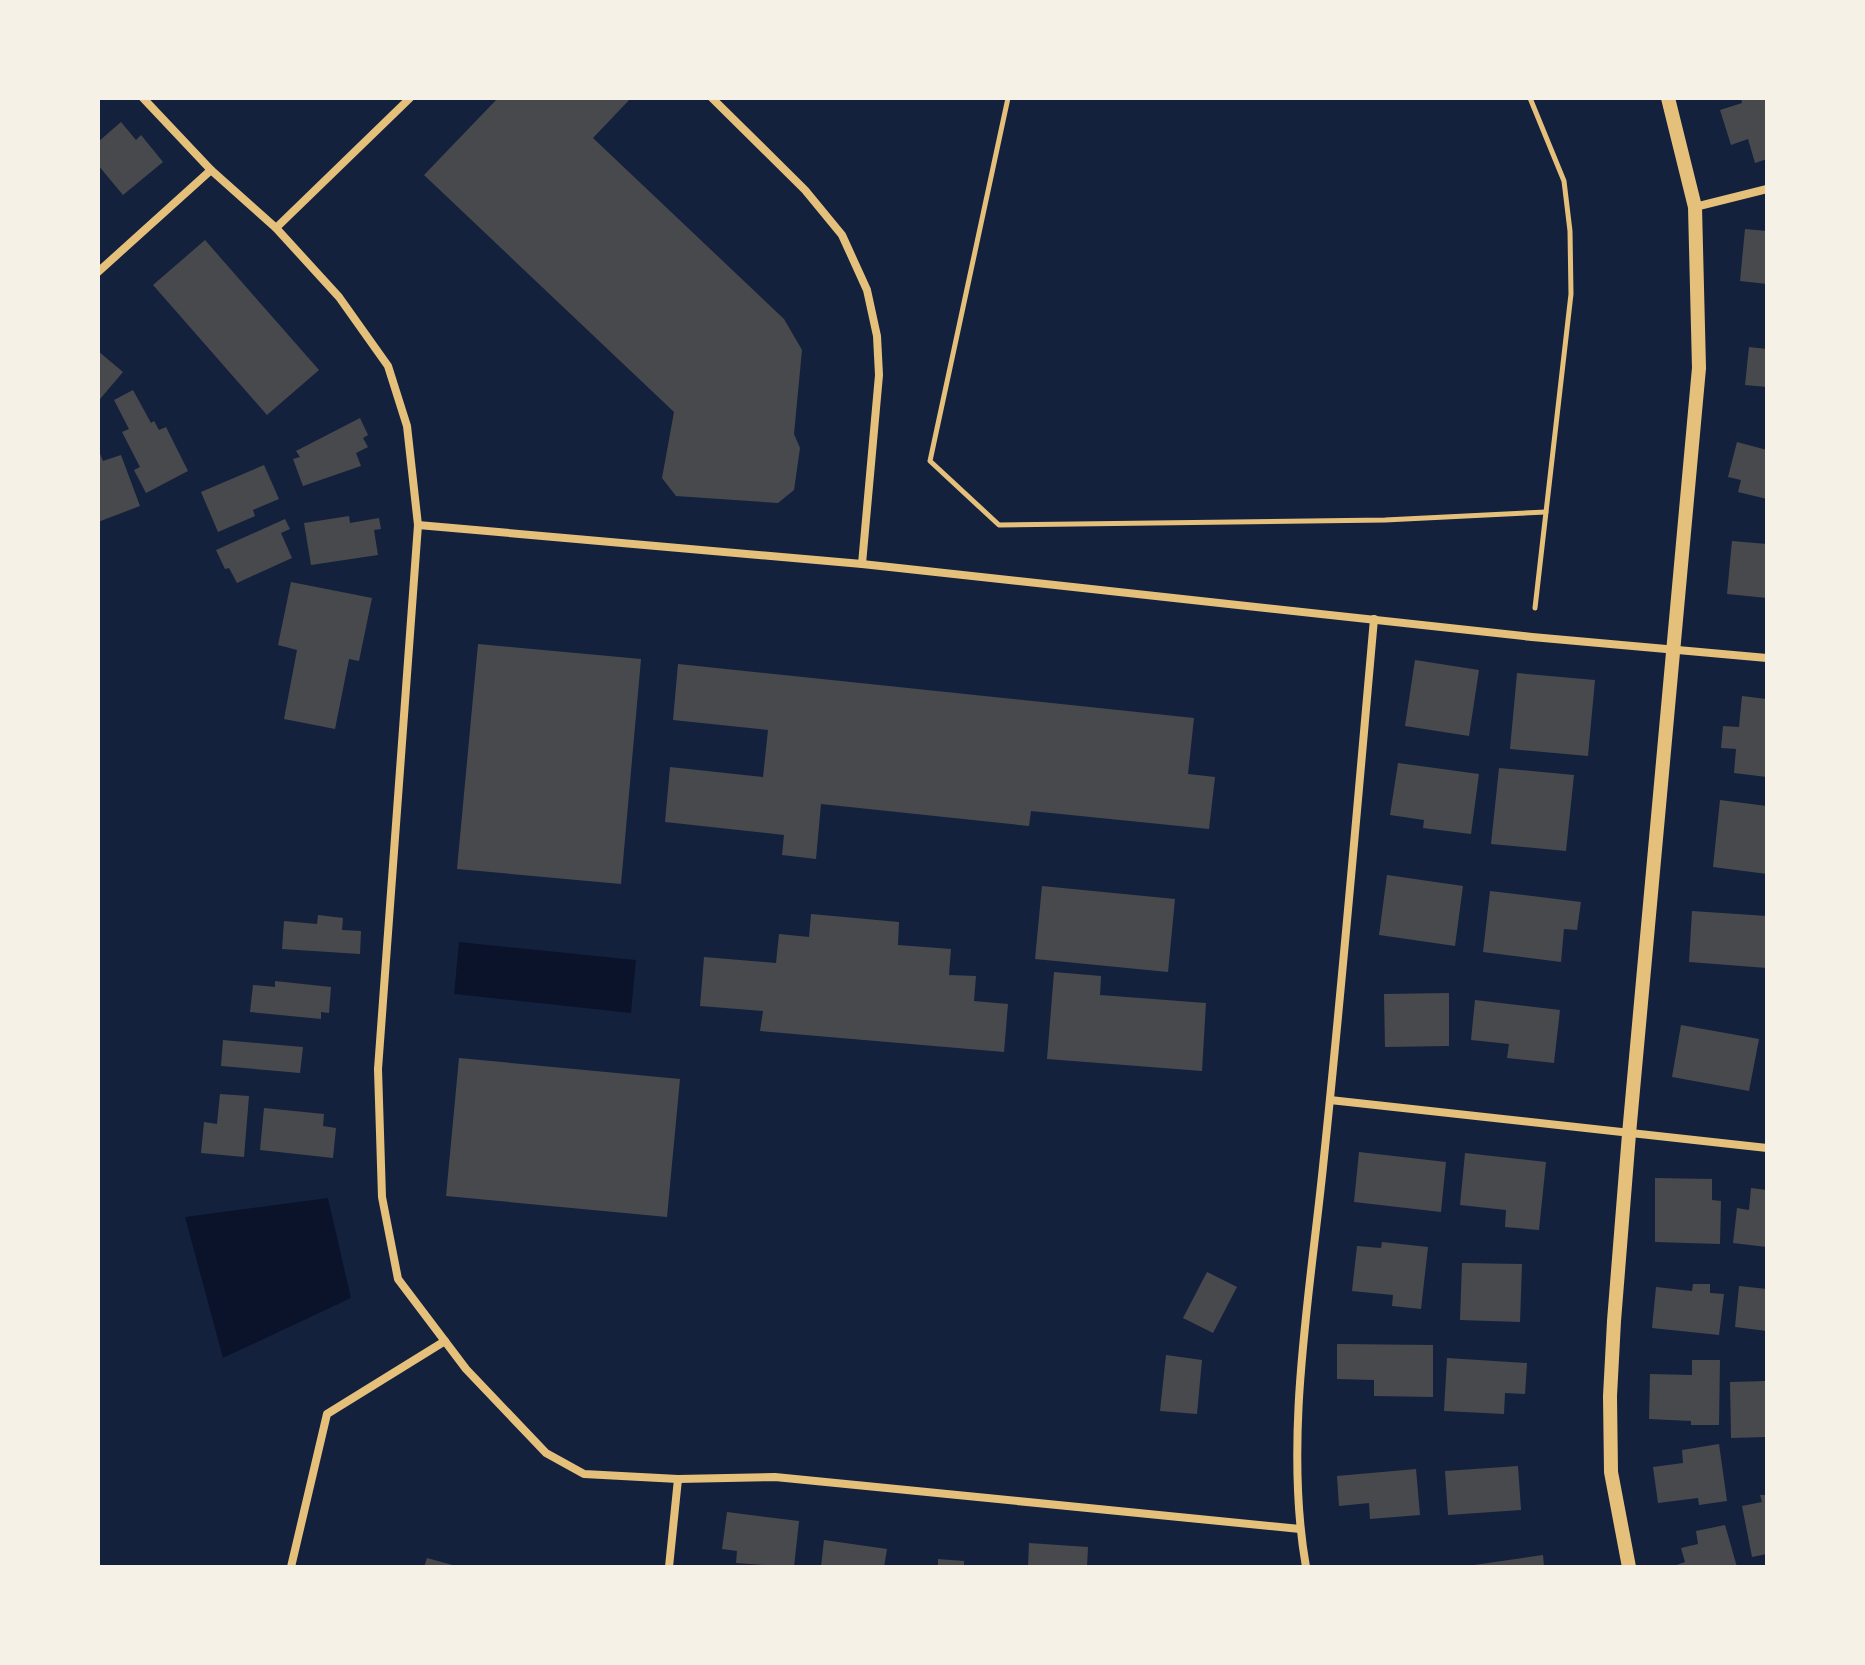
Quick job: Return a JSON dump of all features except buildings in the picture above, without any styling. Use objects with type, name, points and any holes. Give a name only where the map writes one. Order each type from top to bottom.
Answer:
[{"type":"street","points":[[143,98],[211,170],[276,228],[339,297],[388,366],[407,426],[418,525],[378,1069],[382,1197],[398,1279],[466,1369],[546,1453],[584,1474],[678,1479],[775,1477],[1300,1529]]},
{"type":"street","points":[[276,228],[410,98]]},
{"type":"street","points":[[712,98],[805,190],[842,235],[867,290],[877,336],[879,375],[862,564]]},
{"type":"street","points":[[1629,1567],[1611,1472],[1610,1396],[1629,1134],[1699,368],[1695,207],[1668,98]]},
{"type":"street","points":[[98,272],[211,170]]},
{"type":"street","points":[[1695,207],[1767,189]]},
{"type":"street","points":[[418,525],[862,564],[1532,637],[1767,658]]},
{"type":"street","points":[[1306,1567],[1300,1529],[1297,1424],[1374,619]]},
{"type":"street","points":[[1330,1100],[1767,1148]]},
{"type":"street","points":[[291,1567],[327,1414],[445,1341]]},
{"type":"street","points":[[669,1567],[678,1479]]},
{"type":"path","points":[[1008,98],[930,461],[999,525],[1385,520],[1546,512]]},
{"type":"path","points":[[1530,98],[1564,181],[1570,231],[1571,294],[1532,637]]},
{"type":"water","points":[[459,942],[636,960],[631,1013],[454,994]]},
{"type":"water","points":[[328,1198],[351,1298],[223,1358],[185,1217]]}]
